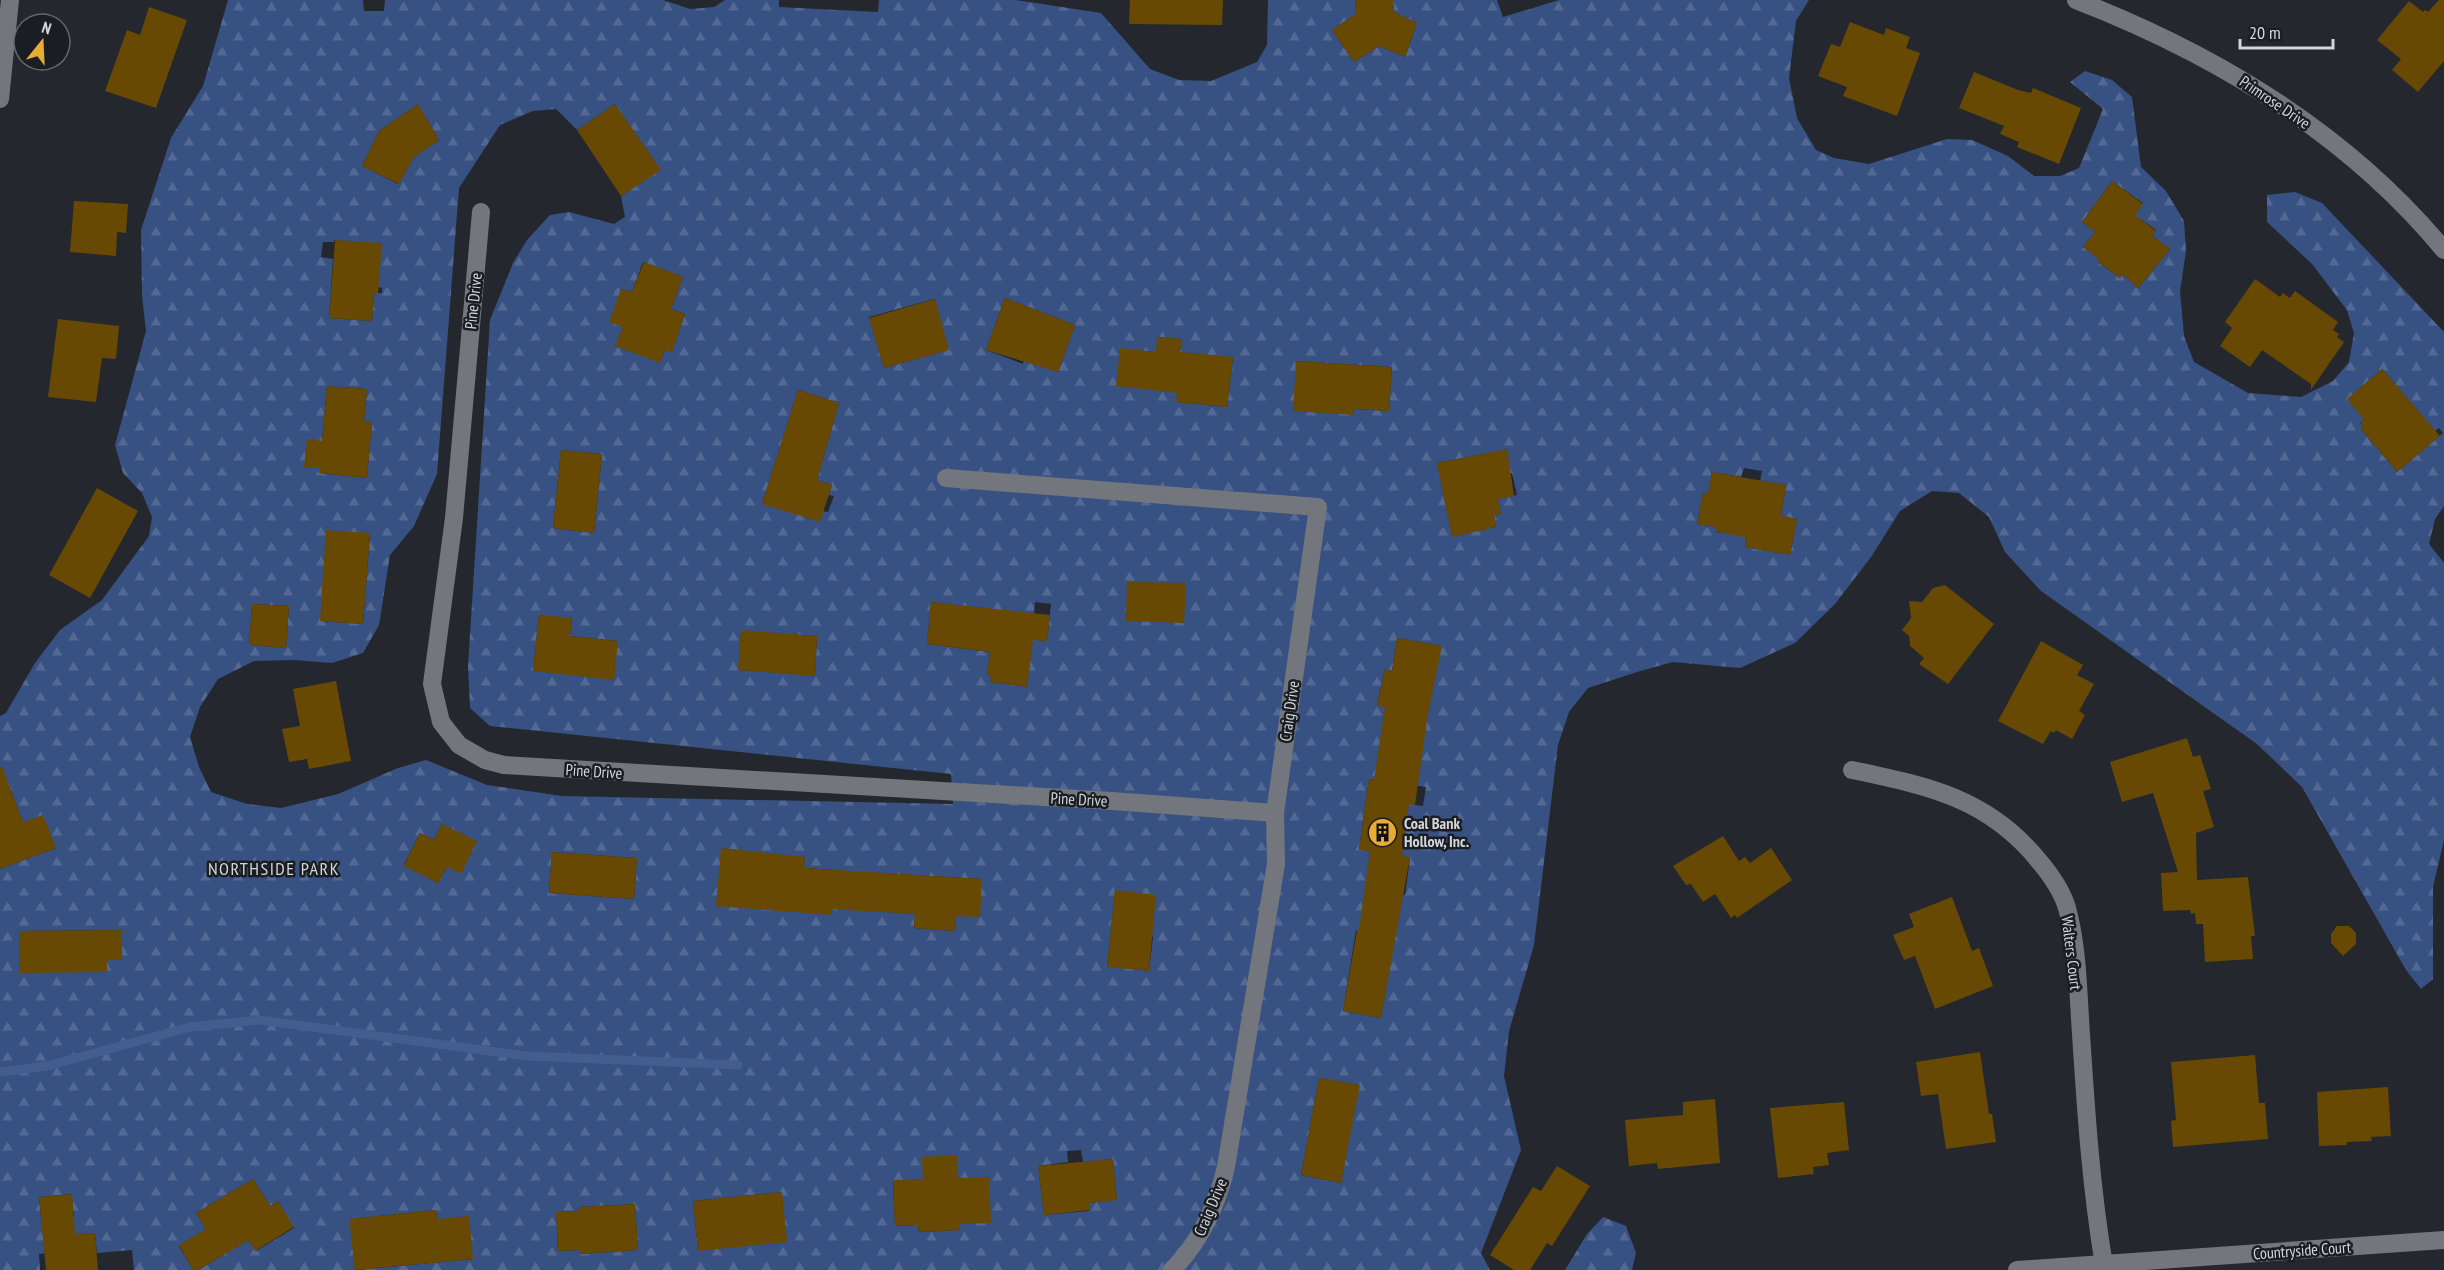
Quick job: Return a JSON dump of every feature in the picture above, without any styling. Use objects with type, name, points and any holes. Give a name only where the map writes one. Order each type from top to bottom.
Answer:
[{"type":"street","points":[[0,99],[10,0]]},
{"type":"street","name":"Primrose Drive","points":[[2076,0],[2194,52],[2298,116],[2390,193],[2444,250]]},
{"type":"street","name":"Pine Drive","points":[[482,212],[454,518],[432,684],[441,722],[459,745],[485,760],[504,765],[1112,801],[1275,813]]},
{"type":"street","name":"Craig Drive","points":[[946,478],[1318,507],[1275,813],[1276,864],[1221,1189],[1199,1237],[1172,1270]]},
{"type":"street","name":"Walters Court","points":[[1852,770],[1924,785],[1977,807],[2010,830],[2027,846],[2048,871],[2059,892],[2066,906],[2076,962],[2092,1196],[2104,1264]]},
{"type":"street","name":"Countryside Court","points":[[2017,1270],[2444,1240]]},
{"type":"green space","points":[[228,0],[363,0],[364,11],[384,11],[385,0],[663,0],[690,9],[714,7],[725,0],[779,0],[779,7],[878,12],[879,0],[1016,0],[1101,13],[1150,69],[1179,80],[1211,81],[1257,62],[1267,45],[1268,0],[1355,0],[1356,14],[1332,30],[1354,62],[1379,46],[1405,57],[1417,23],[1394,12],[1393,0],[1497,0],[1503,17],[1559,0],[1809,0],[1796,21],[1789,78],[1797,118],[1816,150],[1834,158],[1869,164],[1947,139],[1972,140],[2008,156],[2034,176],[2060,176],[2079,168],[2103,109],[2070,82],[2085,71],[2112,80],[2132,97],[2141,167],[2166,191],[2184,221],[2186,251],[2180,291],[2184,336],[2194,362],[2248,393],[2301,397],[2333,381],[2349,362],[2354,333],[2347,310],[2312,264],[2267,222],[2267,195],[2295,192],[2322,203],[2444,332],[2444,506],[2435,519],[2429,544],[2444,563],[2444,840],[2433,887],[2433,979],[2421,989],[2406,970],[2302,787],[2257,744],[2041,591],[2005,552],[1989,517],[1959,493],[1932,491],[1900,511],[1871,557],[1835,604],[1795,643],[1740,668],[1673,662],[1637,672],[1588,688],[1569,712],[1558,745],[1534,945],[1509,1031],[1504,1076],[1521,1150],[1481,1253],[1490,1270],[357,1270],[473,1259],[437,1219],[436,1210],[350,1219],[355,1270],[198,1270],[222,1256],[245,1235],[256,1251],[294,1228],[278,1201],[270,1206],[253,1179],[196,1213],[206,1229],[179,1246],[193,1270],[134,1270],[132,1250],[97,1253],[95,1233],[54,1236],[55,1252],[39,1254],[40,1270],[0,1270],[0,869],[56,848],[23,822],[9,785],[0,788],[0,716],[6,713],[35,663],[60,630],[102,600],[149,536],[152,517],[142,493],[123,473],[115,445],[146,331],[142,295],[141,230],[171,138],[203,86]],"holes":[[[418,104],[439,140],[414,157],[398,184],[362,166],[379,131]],[[615,104],[660,170],[621,196],[625,217],[614,224],[569,212],[550,215],[527,240],[513,263],[490,320],[468,666],[470,708],[490,726],[951,774],[953,804],[562,796],[487,785],[426,760],[398,768],[338,794],[281,808],[247,804],[211,792],[199,767],[190,737],[200,707],[218,679],[254,661],[294,660],[332,663],[363,653],[379,625],[390,555],[414,526],[437,474],[459,188],[500,125],[533,111],[556,109],[577,130]],[[2112,181],[2143,203],[2131,220],[2138,225],[2142,220],[2156,230],[2152,236],[2170,249],[2138,288],[2122,274],[2120,278],[2098,262],[2099,259],[2083,247],[2095,232],[2082,222]],[[334,240],[381,244],[378,287],[382,288],[382,293],[374,293],[372,321],[329,318],[333,259],[321,257],[323,242],[334,242]],[[643,262],[683,277],[671,309],[685,314],[672,351],[665,350],[660,362],[616,346],[623,327],[621,289],[632,292]],[[1005,298],[1075,325],[1058,372],[1024,360],[1023,364],[986,350]],[[934,299],[948,350],[884,368],[869,317]],[[1158,337],[1181,339],[1180,352],[1233,358],[1227,407],[1177,402],[1178,388],[1120,349],[1156,352]],[[1296,361],[1392,367],[1389,411],[1354,409],[1354,414]],[[2382,369],[2435,431],[2439,428],[2443,433],[2397,472],[2361,429],[2363,427],[2360,423],[2364,420],[2354,393]],[[327,386],[367,389],[364,421],[372,422],[367,478],[319,473]],[[798,390],[839,403],[817,480],[832,485],[829,495],[834,496],[828,512],[762,504]],[[561,450],[602,454],[594,533],[553,528]],[[1488,453],[1494,476],[1512,473],[1517,495],[1498,499],[1501,514],[1494,515],[1496,527],[1452,536],[1437,463]],[[1744,468],[1762,471],[1760,481],[1786,485],[1781,516],[1797,519],[1790,555],[1745,547],[1747,535],[1716,532],[1716,527],[1697,524],[1703,493],[1708,494],[1712,472],[1741,477]],[[370,534],[363,624],[320,621]],[[1128,582],[1185,584],[1126,620]],[[931,602],[1034,614],[1035,602],[1051,604],[1047,641],[1030,639],[1031,652],[1027,687],[990,682],[991,676],[987,675],[990,652],[927,644]],[[252,604],[289,606],[286,648],[249,645]],[[539,615],[572,619],[570,636],[618,641],[533,671]],[[741,631],[817,636],[815,675],[739,670]],[[1397,638],[1441,646],[1428,713],[1381,738],[1385,707],[1377,705],[1385,669],[1392,671]],[[1369,779],[1426,787],[1423,806],[1406,804],[1407,822],[1400,856],[1410,858],[1405,895],[1365,890],[1370,851],[1359,849]],[[442,824],[477,842],[447,867],[438,883],[404,865],[420,833],[434,840]],[[721,848],[805,858],[804,868],[835,870],[832,915]],[[552,852],[637,858],[634,899],[549,893]],[[880,873],[982,879],[956,916],[955,931],[914,928],[915,914],[878,911]],[[1115,891],[1153,937],[1149,971],[1107,966]],[[122,930],[122,960],[107,960],[107,972],[19,972],[19,931]],[[1356,930],[1395,937],[1381,1018],[1343,1011]],[[1319,1078],[1359,1085],[1341,1183],[1301,1175]],[[1081,1150],[1083,1162],[1113,1159],[1117,1199],[1089,1203],[1089,1211],[1044,1215],[1038,1166],[1068,1162],[1067,1151]],[[923,1179],[960,1230],[919,1232],[918,1225],[895,1226],[893,1181]],[[782,1192],[698,1250],[693,1201]],[[71,1194],[74,1216],[41,1219],[39,1197]],[[635,1204],[638,1250],[580,1254],[579,1250],[558,1251],[556,1212],[579,1211],[579,1207]]]},
{"type":"green space","points":[[1603,1217],[1626,1226],[1636,1253],[1632,1270],[1565,1270],[1587,1234]]},
{"type":"building","points":[[1130,0],[1223,0],[1222,25],[1129,24]]},
{"type":"building","points":[[1355,0],[1393,0],[1394,12],[1417,23],[1405,57],[1379,46],[1354,62],[1332,30],[1356,14]]},
{"type":"building","points":[[2439,0],[2444,0],[2444,61],[2418,92],[2392,70],[2401,59],[2377,40],[2409,1],[2423,12],[2425,10],[2428,12]]},
{"type":"building","points":[[149,7],[187,20],[156,108],[105,91],[127,30],[140,35]]},
{"type":"building","points":[[1850,22],[1884,35],[1886,28],[1910,37],[1906,48],[1920,53],[1897,116],[1843,96],[1847,87],[1818,76],[1831,44],[1840,47]]},
{"type":"building","points":[[1974,72],[2018,90],[2031,93],[2033,88],[2081,108],[2059,164],[2017,147],[2019,142],[2000,134],[2004,126],[1959,108]]},
{"type":"building","points":[[418,104],[439,140],[414,157],[399,184],[362,166],[379,131]]},
{"type":"building","points":[[615,104],[661,170],[621,196],[577,130]]},
{"type":"building","points":[[2112,181],[2143,204],[2135,215],[2156,231],[2152,236],[2170,249],[2138,288],[2122,274],[2120,278],[2097,261],[2099,259],[2083,247],[2095,232],[2082,222]]},
{"type":"building","points":[[74,201],[128,204],[126,233],[117,232],[116,256],[70,252]]},
{"type":"building","points":[[335,240],[382,243],[378,293],[374,293],[372,321],[329,318]]},
{"type":"building","points":[[644,262],[683,277],[671,309],[685,314],[672,352],[665,350],[660,363],[615,346],[623,327],[609,322],[621,289],[632,292]]},
{"type":"building","points":[[2255,279],[2280,297],[2283,293],[2290,298],[2295,291],[2338,322],[2333,330],[2344,342],[2311,390],[2311,384],[2262,350],[2250,367],[2220,346],[2232,328],[2225,322]]},
{"type":"building","points":[[1005,298],[1075,325],[1058,372],[986,350]]},
{"type":"building","points":[[935,299],[949,350],[884,368],[869,318]]},
{"type":"building","points":[[58,319],[119,326],[116,359],[102,358],[96,402],[48,397]]},
{"type":"building","points":[[1157,337],[1182,339],[1180,352],[1233,357],[1227,407],[1176,402],[1177,393],[1116,386],[1120,348],[1156,352]]},
{"type":"building","points":[[1296,361],[1392,367],[1389,411],[1354,409],[1354,415],[1293,411]]},
{"type":"building","points":[[2382,369],[2440,436],[2397,472],[2361,429],[2363,427],[2360,424],[2364,420],[2347,399]]},
{"type":"building","points":[[327,386],[367,389],[364,421],[372,422],[367,478],[319,473],[319,468],[304,467],[307,439],[322,441]]},
{"type":"building","points":[[798,390],[839,403],[817,480],[832,485],[820,522],[762,504]]},
{"type":"building","points":[[1507,449],[1514,496],[1498,499],[1501,514],[1494,515],[1496,527],[1452,537],[1437,463]]},
{"type":"building","points":[[561,450],[602,454],[594,533],[553,528]]},
{"type":"building","points":[[1712,472],[1786,485],[1781,516],[1797,519],[1790,555],[1745,547],[1747,538],[1715,531],[1716,527],[1697,524],[1703,493],[1708,494]]},
{"type":"building","points":[[97,488],[138,511],[90,598],[49,575]]},
{"type":"building","points":[[326,530],[370,533],[363,624],[320,621]]},
{"type":"building","points":[[1127,582],[1186,583],[1184,623],[1126,621]]},
{"type":"building","points":[[1945,585],[1994,624],[1948,684],[1919,664],[1924,658],[1910,646],[1909,636],[1902,630],[1911,618],[1909,601],[1922,602],[1933,588]]},
{"type":"building","points":[[931,602],[1050,615],[1047,641],[1033,640],[1027,687],[990,682],[991,676],[987,676],[990,652],[927,644]]},
{"type":"building","points":[[252,604],[289,606],[286,648],[249,645]]},
{"type":"building","points":[[539,615],[572,618],[570,636],[618,641],[614,680],[533,671]]},
{"type":"building","points":[[741,630],[817,636],[815,676],[738,670]]},
{"type":"building","points":[[1397,638],[1442,646],[1428,713],[1415,805],[1409,804],[1402,856],[1410,857],[1381,1018],[1343,1011],[1357,930],[1359,930],[1370,851],[1359,850],[1369,779],[1374,780],[1385,707],[1377,706],[1385,669],[1392,671]]},
{"type":"building","points":[[2041,641],[2083,665],[2077,675],[2094,684],[2079,711],[2085,715],[2072,739],[2056,730],[2054,733],[2051,731],[2043,744],[1998,721]]},
{"type":"building","points":[[336,681],[351,761],[309,769],[307,759],[289,762],[282,729],[300,726],[293,689]]},
{"type":"building","points":[[2187,738],[2193,757],[2200,755],[2211,789],[2203,791],[2214,827],[2196,833],[2197,880],[2248,877],[2255,936],[2251,936],[2253,959],[2205,962],[2203,924],[2196,924],[2195,913],[2191,914],[2190,910],[2163,911],[2161,873],[2178,872],[2153,793],[2122,802],[2110,762]]},
{"type":"building","points":[[0,767],[2,767],[23,822],[43,815],[56,848],[0,869]]},
{"type":"building","points":[[442,824],[477,841],[461,874],[447,867],[438,883],[404,866],[420,833],[434,840]]},
{"type":"building","points":[[1723,836],[1739,861],[1745,857],[1750,863],[1771,848],[1792,880],[1737,918],[1735,915],[1731,918],[1715,894],[1703,902],[1691,884],[1686,885],[1673,866]]},
{"type":"building","points":[[721,848],[805,857],[804,868],[982,879],[980,917],[956,916],[955,931],[914,928],[915,914],[832,909],[832,915],[716,906]]},
{"type":"building","points":[[552,852],[637,858],[634,899],[549,893]]},
{"type":"building","points":[[1115,890],[1156,895],[1149,971],[1107,967]]},
{"type":"building","points":[[1952,897],[1972,951],[1979,948],[1993,986],[1935,1009],[1915,956],[1904,960],[1893,935],[1914,927],[1909,914]]},
{"type":"building","points":[[2337,926],[2349,926],[2356,933],[2356,944],[2343,956],[2331,943],[2331,934]]},
{"type":"building","points":[[122,930],[122,960],[107,960],[107,972],[19,973],[19,931]]},
{"type":"building","points":[[1980,1052],[1989,1114],[1992,1114],[1996,1142],[1946,1149],[1938,1094],[1921,1096],[1916,1062]]},
{"type":"building","points":[[2255,1055],[2259,1103],[2265,1103],[2268,1139],[2173,1147],[2171,1121],[2176,1120],[2171,1062]]},
{"type":"building","points":[[1319,1078],[1360,1085],[1341,1183],[1301,1175]]},
{"type":"building","points":[[2388,1087],[2391,1136],[2371,1137],[2372,1141],[2347,1142],[2347,1145],[2319,1146],[2317,1092]]},
{"type":"building","points":[[1715,1099],[1720,1163],[1658,1169],[1657,1163],[1629,1166],[1625,1120],[1683,1115],[1683,1102]]},
{"type":"building","points":[[1844,1102],[1849,1150],[1827,1153],[1829,1165],[1813,1167],[1814,1174],[1778,1178],[1770,1108]]},
{"type":"building","points":[[957,1155],[958,1178],[989,1177],[991,1223],[960,1224],[960,1230],[919,1232],[918,1225],[895,1226],[893,1180],[923,1179],[922,1157]]},
{"type":"building","points":[[1113,1159],[1117,1200],[1089,1203],[1090,1210],[1044,1215],[1038,1166]]},
{"type":"building","points":[[1557,1166],[1590,1186],[1552,1246],[1547,1243],[1530,1270],[1514,1270],[1490,1255],[1533,1187],[1541,1191]]},
{"type":"building","points":[[253,1179],[270,1206],[278,1201],[294,1227],[255,1251],[249,1240],[198,1270],[193,1270],[179,1245],[206,1229],[196,1213]]},
{"type":"building","points":[[782,1192],[787,1242],[698,1251],[693,1201]]},
{"type":"building","points":[[72,1194],[75,1234],[95,1233],[98,1270],[46,1270],[39,1197]]},
{"type":"building","points":[[635,1204],[638,1250],[579,1254],[579,1250],[558,1251],[556,1212],[579,1211],[578,1207]]},
{"type":"building","points":[[436,1210],[437,1219],[469,1216],[473,1259],[355,1270],[349,1219]]},
{"type":"waterway","points":[[0,1072],[47,1066],[190,1027],[260,1020],[527,1056],[738,1065]]},
{"type":"place","name":"Coal Bank Hollow, Inc.","points":[[1383,832]]},
{"type":"district","name":"NORTHSIDE PARK","points":[[274,869]]}]
